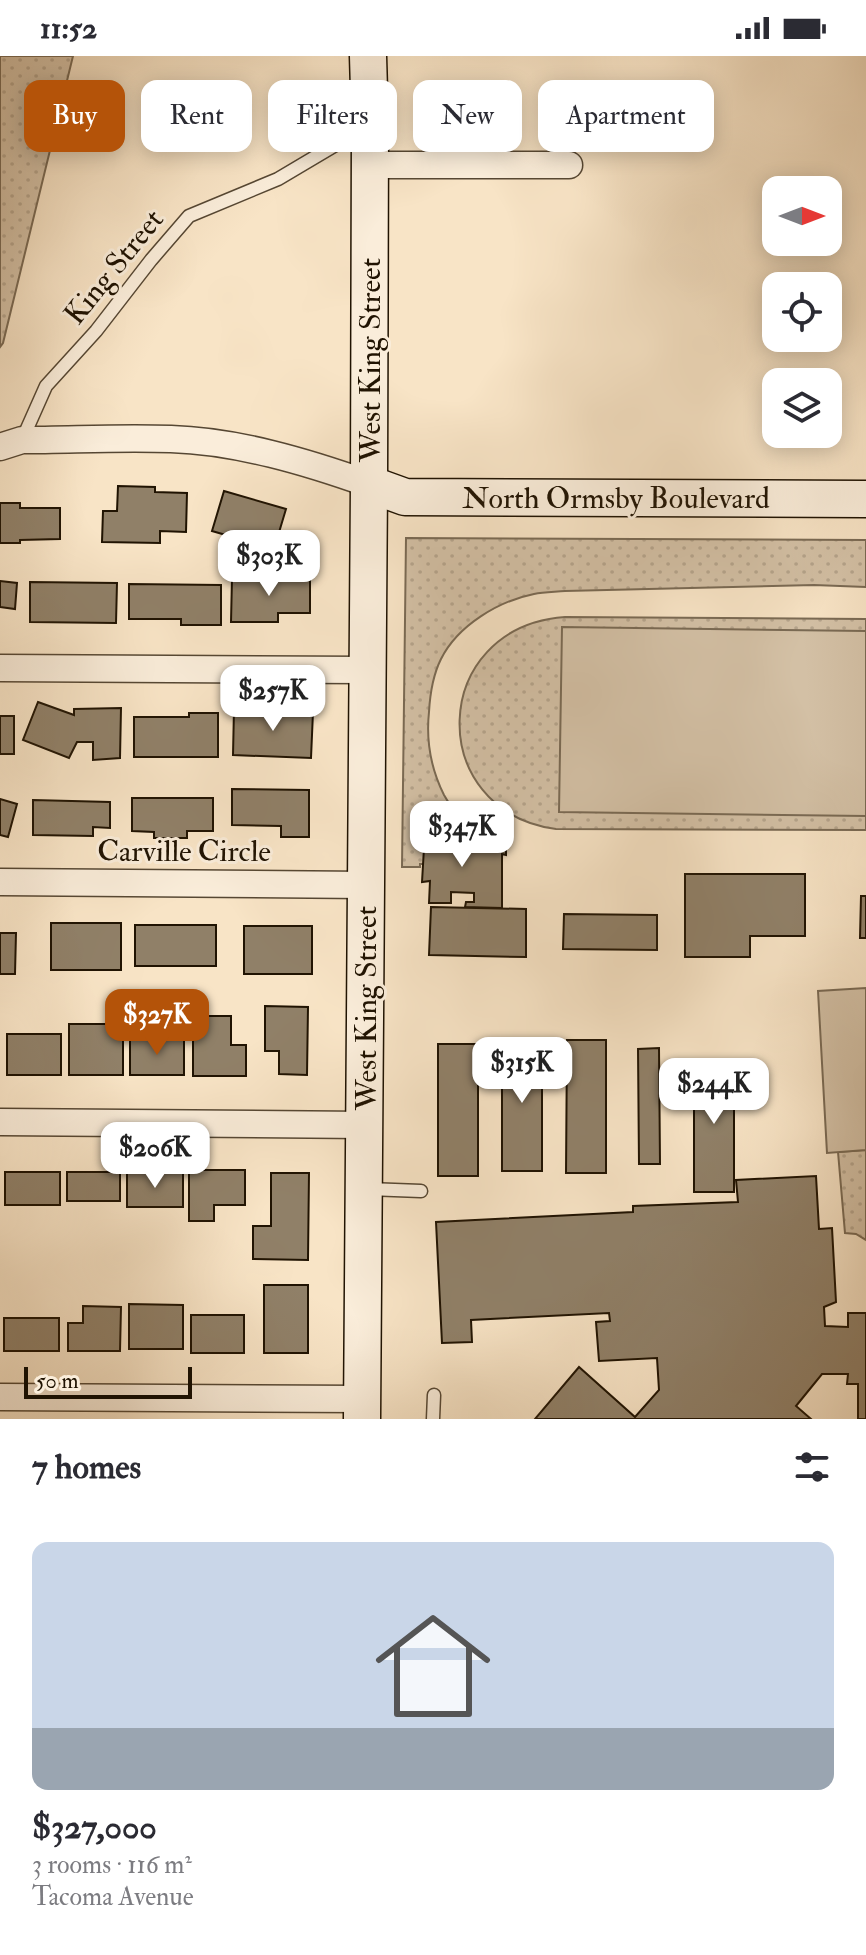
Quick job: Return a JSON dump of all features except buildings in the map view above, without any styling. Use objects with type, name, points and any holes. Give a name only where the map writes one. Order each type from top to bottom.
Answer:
[{"type":"street","name":"West King Street","points":[[368,56],[369,80]]},
{"type":"street","name":"West King Street","points":[[362,1409],[370,152]]},
{"type":"street","points":[[370,165],[569,165]]},
{"type":"street","points":[[11,444],[172,439],[238,447],[341,473],[369,484]]},
{"type":"street","name":"North Ormsby Boulevard","points":[[369,484],[405,497],[866,499]]},
{"type":"street","points":[[0,668],[368,670]]},
{"type":"street","name":"Carville Circle","points":[[0,882],[367,885]]},
{"type":"street","points":[[0,1122],[365,1125]]},
{"type":"street","points":[[0,1397],[362,1409]]},
{"type":"lane","name":"King Street","points":[[11,444],[46,386],[96,331],[189,216],[278,179],[324,152]]},
{"type":"lane","points":[[364,1189],[421,1191]]},
{"type":"lane","points":[[433,1419],[434,1395]]},
{"type":"shaded area","points":[[0,56],[73,56],[67,80],[24,80],[24,152],[50,152],[0,347]]},
{"type":"shaded area","points":[[406,538],[866,540],[866,587],[814,585],[550,592],[521,597],[481,616],[458,635],[441,659],[432,685],[428,723],[430,754],[436,775],[444,795],[470,829],[464,829],[420,867],[402,867]]},
{"type":"shaded area","points":[[565,617],[866,619],[866,830],[556,829],[513,815],[482,790],[465,757],[460,720],[467,684],[487,652],[520,628]]},
{"type":"shaded area","points":[[562,627],[866,631],[866,816],[559,812]]},
{"type":"shaded area","points":[[866,988],[866,1150],[827,1153],[818,991]]},
{"type":"shaded area","points":[[866,1150],[866,1240],[856,1234],[845,1233],[838,1152]]}]
